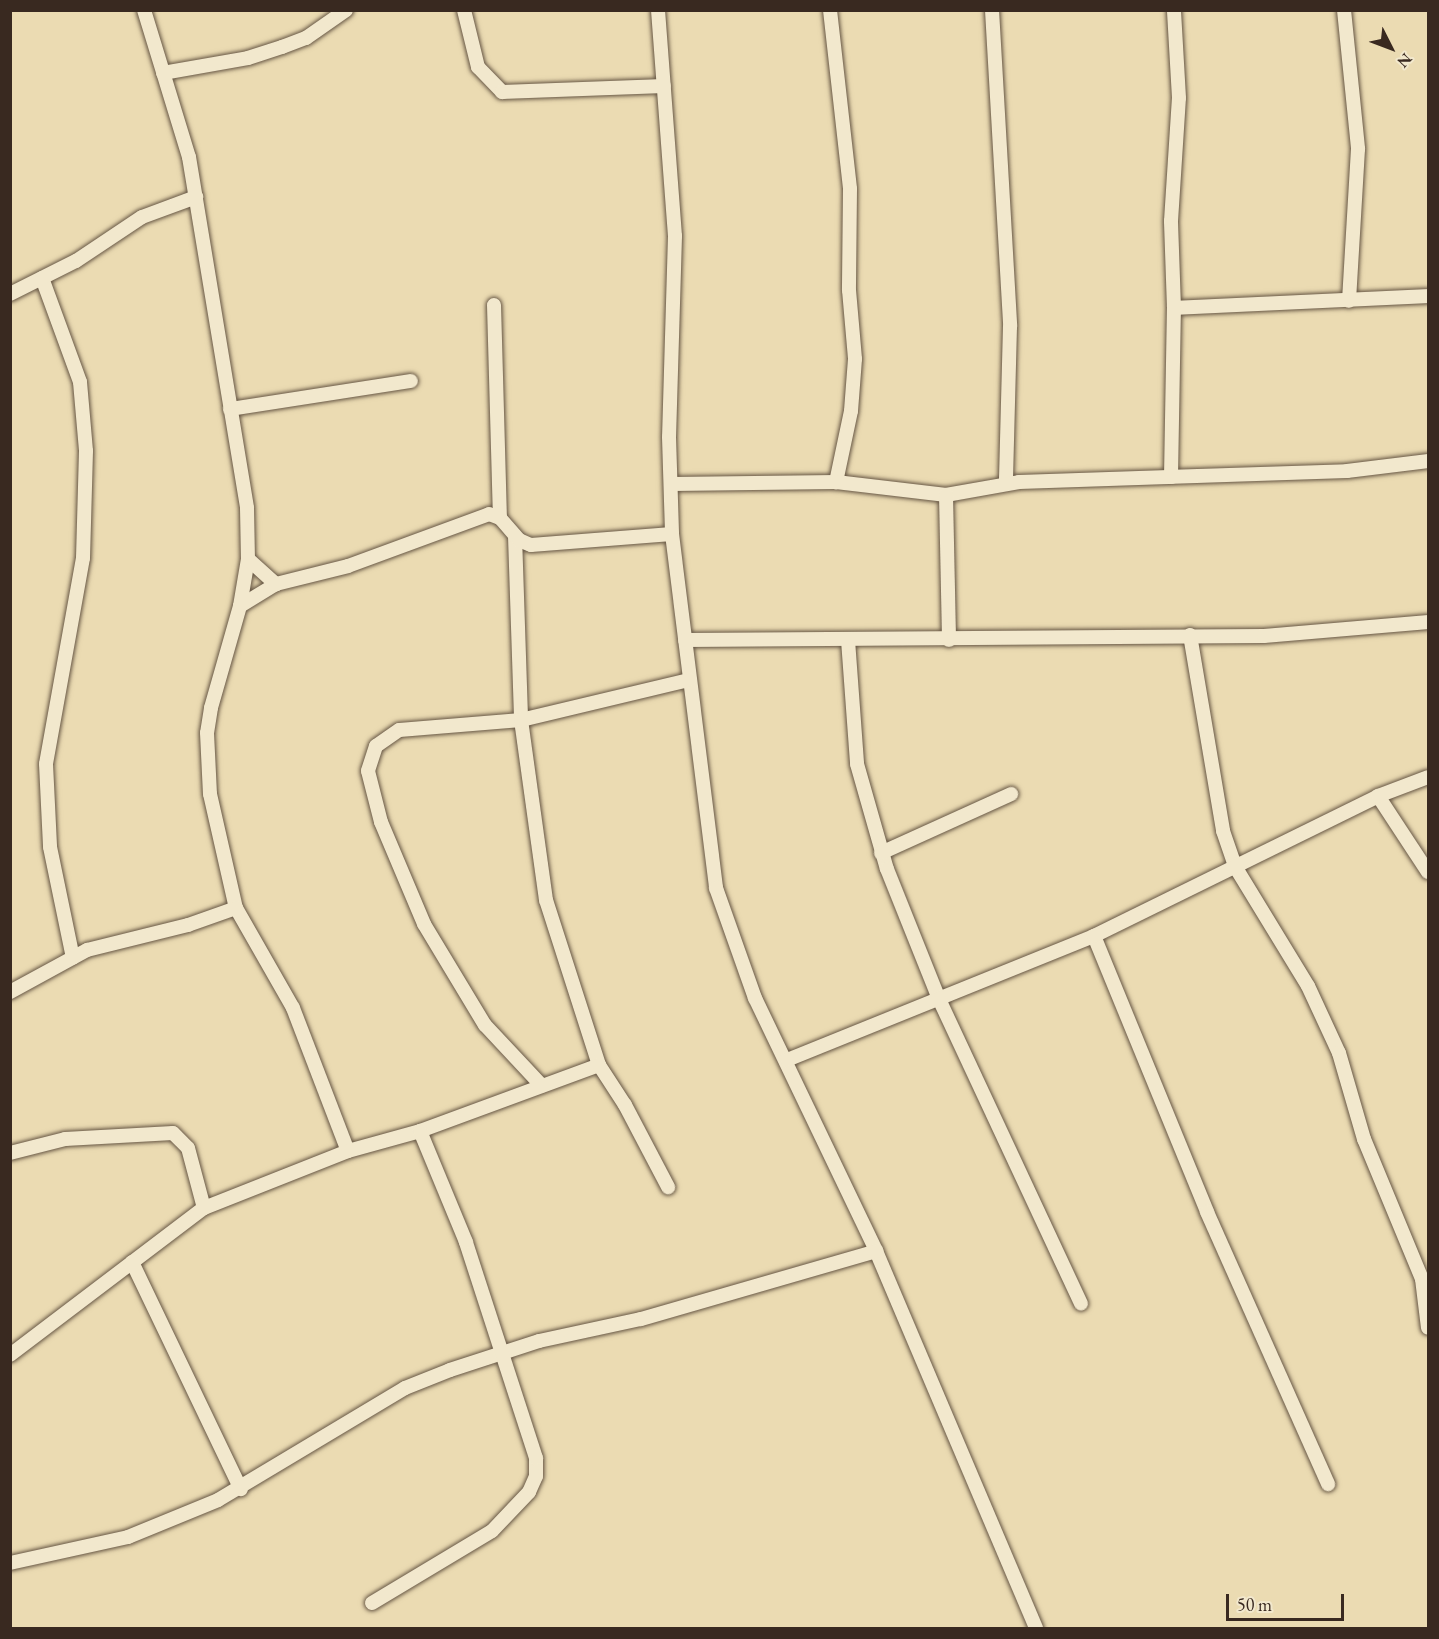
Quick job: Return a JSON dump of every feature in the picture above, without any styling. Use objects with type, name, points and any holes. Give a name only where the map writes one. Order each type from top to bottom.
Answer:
[{"type":"street","points":[[144,10],[189,157],[247,508],[248,559],[240,606],[211,708],[207,741],[210,794],[236,908],[293,1008],[348,1150]]},
{"type":"street","points":[[163,73],[248,58],[282,47],[306,38],[346,10]]},
{"type":"street","points":[[464,10],[478,67],[502,92],[664,86]]},
{"type":"street","points":[[658,10],[676,258],[669,436],[672,534],[716,888],[755,998],[787,1060],[876,1251],[1036,1629]]},
{"type":"street","points":[[830,10],[850,189],[849,290],[855,359],[850,411],[836,483]]},
{"type":"street","points":[[992,10],[1010,326],[1006,484]]},
{"type":"street","points":[[1170,477],[1174,308],[1171,221],[1179,98],[1174,10]]},
{"type":"street","points":[[1344,10],[1359,149],[1349,301]]},
{"type":"street","points":[[10,294],[76,261],[142,217],[196,196]]},
{"type":"street","points":[[42,278],[80,382],[86,451],[83,558],[46,764],[50,848],[73,958]]},
{"type":"street","points":[[1174,308],[1428,296]]},
{"type":"street","points":[[494,305],[500,518]]},
{"type":"street","points":[[230,409],[411,381]]},
{"type":"street","points":[[672,484],[836,483],[946,495],[1006,484],[1347,471],[1428,461]]},
{"type":"street","points":[[946,495],[949,640]]},
{"type":"street","points":[[240,606],[276,584],[348,566],[489,514],[500,518],[515,536],[531,545],[672,534]]},
{"type":"street","points":[[515,536],[521,720],[546,900],[599,1065],[625,1105],[668,1187]]},
{"type":"street","points":[[248,559],[276,584]]},
{"type":"street","points":[[685,640],[949,640],[1190,635],[1264,636],[1428,622]]},
{"type":"street","points":[[1190,635],[1215,799],[1236,868],[1308,986],[1339,1053],[1364,1139],[1422,1279],[1428,1328]]},
{"type":"street","points":[[848,640],[857,764],[881,853],[939,999],[1081,1303]]},
{"type":"street","points":[[542,1086],[485,1025],[424,924],[381,822],[368,771],[376,746],[399,730],[521,720],[689,680]]},
{"type":"street","points":[[787,1060],[1094,936],[1378,796],[1428,777]]},
{"type":"street","points":[[881,853],[1011,794]]},
{"type":"street","points":[[1378,796],[1428,872]]},
{"type":"street","points":[[10,993],[73,958],[108,944],[188,925],[236,908]]},
{"type":"street","points":[[1094,936],[1207,1212],[1328,1484]]},
{"type":"street","points":[[10,1355],[204,1208],[348,1150],[420,1131],[599,1065]]},
{"type":"street","points":[[372,1603],[492,1531],[533,1484],[536,1458],[465,1242],[420,1131]]},
{"type":"street","points":[[10,1153],[65,1138],[173,1133],[188,1148],[204,1208]]},
{"type":"street","points":[[10,1563],[128,1537],[241,1489],[405,1388],[500,1353],[641,1319],[876,1251]]},
{"type":"street","points":[[132,1262],[241,1489]]}]
